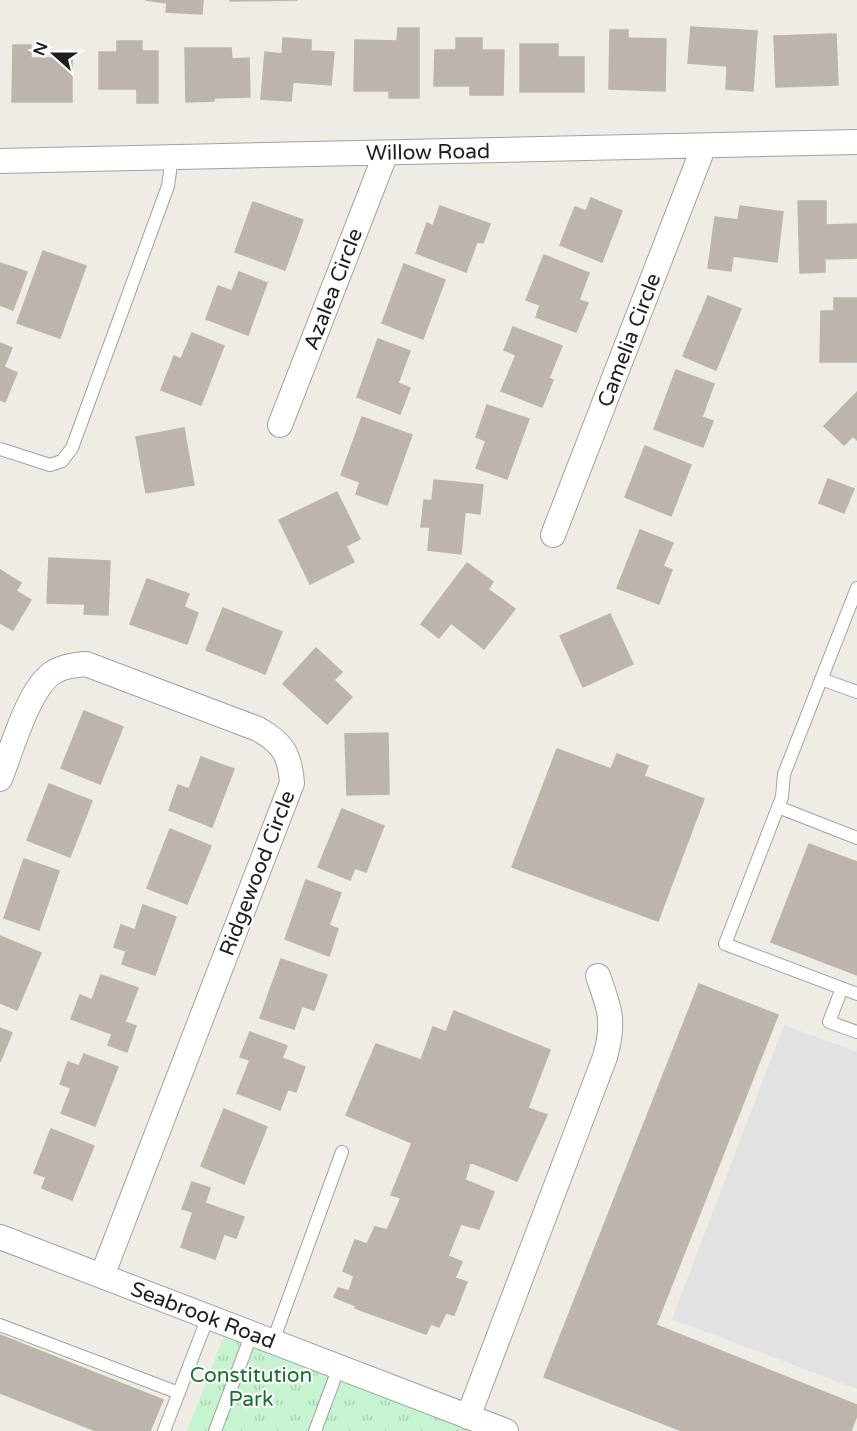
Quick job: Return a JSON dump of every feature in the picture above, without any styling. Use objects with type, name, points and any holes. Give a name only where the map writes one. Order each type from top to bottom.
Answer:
[{"type":"street","name":"Willow Road","points":[[0,161],[857,142]]},
{"type":"street","name":"Camelia Circle","points":[[553,535],[704,146]]},
{"type":"street","name":"Azalea Circle","points":[[280,425],[386,153]]},
{"type":"street","name":"Ridgewood Circle","points":[[0,779],[40,683],[53,672],[69,666],[86,664],[258,729],[273,738],[284,751],[291,766],[292,783],[102,1276]]},
{"type":"street","points":[[465,1424],[605,1057],[612,1026],[610,1012],[598,976]]},
{"type":"street","name":"Seabrook Road","points":[[0,1237],[339,1367],[465,1424],[506,1431]]},
{"type":"lane","points":[[0,449],[50,465],[62,461],[72,448],[168,186],[172,158]]},
{"type":"lane","points":[[857,588],[784,774],[782,796],[725,944],[857,994]]},
{"type":"lane","points":[[821,679],[857,692]]},
{"type":"lane","points":[[778,807],[857,838]]},
{"type":"lane","points":[[842,988],[829,1022],[857,1032]]},
{"type":"lane","points":[[215,1431],[262,1337],[342,1152]]},
{"type":"lane","points":[[164,1431],[208,1317]]},
{"type":"lane","points":[[0,1325],[179,1393]]},
{"type":"lane","points":[[315,1431],[339,1367]]},
{"type":"green space","name":"Constitution Park","points":[[226,1331],[482,1431],[187,1431]]},
{"type":"shaded area","points":[[784,1025],[857,1052],[857,1389],[672,1319]]},
{"type":"building","points":[[145,0],[203,0],[202,14],[166,12],[167,3]]},
{"type":"building","points":[[230,0],[297,0],[230,1]]},
{"type":"building","points":[[691,27],[757,31],[753,91],[726,89],[727,66],[688,63]]},
{"type":"building","points":[[398,28],[419,28],[419,98],[389,98],[389,91],[354,91],[355,40],[397,41]]},
{"type":"building","points":[[610,30],[628,30],[628,38],[666,39],[665,91],[609,89]]},
{"type":"building","points":[[836,34],[838,85],[776,87],[774,36]]},
{"type":"building","points":[[283,38],[311,40],[311,51],[334,52],[331,85],[293,82],[291,101],[261,99],[265,52],[282,54]]},
{"type":"building","points":[[456,38],[482,38],[482,50],[504,50],[503,95],[470,95],[470,86],[434,86],[435,50],[456,50]]},
{"type":"building","points":[[117,41],[142,41],[142,51],[158,51],[158,103],[137,103],[137,89],[99,89],[99,52],[117,52]]},
{"type":"building","points":[[520,44],[558,44],[558,57],[584,57],[584,92],[520,92]]},
{"type":"building","points":[[13,45],[31,45],[31,58],[72,58],[72,102],[12,102]]},
{"type":"building","points":[[185,48],[231,48],[232,59],[249,58],[250,97],[214,98],[214,101],[186,102]]},
{"type":"building","points":[[591,198],[622,211],[602,262],[560,245],[575,207],[586,211]]},
{"type":"building","points":[[798,201],[826,201],[826,225],[857,224],[857,258],[825,259],[825,272],[800,273]]},
{"type":"building","points":[[253,202],[303,220],[285,270],[235,252]]},
{"type":"building","points":[[440,206],[490,224],[483,243],[477,242],[466,272],[416,253],[427,223],[433,226]]},
{"type":"building","points":[[740,206],[783,212],[777,262],[733,256],[731,271],[708,268],[715,217],[738,220]]},
{"type":"building","points":[[43,251],[86,266],[60,338],[17,323]]},
{"type":"building","points":[[544,255],[589,273],[579,300],[588,303],[576,332],[536,317],[540,305],[526,300]]},
{"type":"building","points":[[0,263],[27,272],[13,310],[0,305]]},
{"type":"building","points":[[404,264],[445,280],[423,339],[382,323]]},
{"type":"building","points":[[239,272],[267,283],[248,335],[206,319],[218,286],[232,291]]},
{"type":"building","points":[[708,296],[741,309],[716,370],[683,356]]},
{"type":"building","points":[[834,298],[857,298],[857,362],[820,362],[821,311],[834,311]]},
{"type":"building","points":[[513,327],[562,346],[549,378],[553,380],[542,407],[501,391],[516,355],[504,350]]},
{"type":"building","points":[[192,333],[224,346],[201,405],[161,390],[174,356],[181,359]]},
{"type":"building","points":[[378,339],[410,351],[398,383],[410,388],[400,414],[357,397]]},
{"type":"building","points":[[0,343],[12,348],[4,367],[17,373],[5,402],[0,400]]},
{"type":"building","points":[[676,370],[714,384],[702,417],[713,421],[703,447],[654,429]]},
{"type":"building","points":[[857,392],[857,440],[853,436],[844,445],[824,426]]},
{"type":"building","points":[[487,405],[529,419],[507,479],[476,468],[486,441],[476,437]]},
{"type":"building","points":[[362,417],[412,435],[387,505],[356,494],[360,482],[341,475]]},
{"type":"building","points":[[184,428],[194,485],[146,493],[136,437]]},
{"type":"building","points":[[645,446],[691,465],[671,516],[625,497]]},
{"type":"building","points":[[828,479],[854,489],[844,513],[819,503]]},
{"type":"building","points":[[434,480],[483,485],[480,514],[465,512],[461,554],[428,550],[430,527],[421,527],[424,500],[432,501]]},
{"type":"building","points":[[337,492],[360,539],[346,546],[354,562],[310,584],[279,520]]},
{"type":"building","points":[[640,530],[673,543],[663,566],[672,570],[659,604],[617,588]]},
{"type":"building","points":[[49,558],[110,561],[108,615],[84,614],[85,604],[47,603]]},
{"type":"building","points":[[467,563],[493,582],[488,589],[515,609],[484,649],[451,623],[439,638],[421,624]]},
{"type":"building","points":[[0,570],[21,583],[16,591],[31,600],[13,630],[0,623]]},
{"type":"building","points":[[147,579],[189,594],[184,607],[198,613],[187,644],[130,624]]},
{"type":"building","points":[[223,608],[282,632],[265,674],[206,650]]},
{"type":"building","points":[[610,614],[633,664],[583,687],[560,636]]},
{"type":"building","points":[[316,648],[342,672],[334,680],[352,697],[327,724],[283,684]]},
{"type":"building","points":[[84,711],[123,727],[100,784],[61,768]]},
{"type":"building","points":[[388,733],[389,794],[347,795],[345,734]]},
{"type":"building","points":[[557,749],[611,769],[617,754],[648,766],[644,776],[704,799],[658,921],[512,867]]},
{"type":"building","points":[[201,757],[234,769],[212,827],[169,810],[178,785],[189,789]]},
{"type":"building","points":[[49,784],[92,801],[70,857],[27,840]]},
{"type":"building","points":[[342,809],[384,826],[366,872],[355,868],[350,880],[318,867]]},
{"type":"building","points":[[170,829],[211,846],[187,904],[147,888]]},
{"type":"building","points":[[809,844],[857,862],[857,975],[771,942]]},
{"type":"building","points":[[24,859],[59,871],[39,930],[4,918]]},
{"type":"building","points":[[306,880],[341,893],[329,925],[338,929],[329,956],[285,939]]},
{"type":"building","points":[[143,905],[176,917],[155,975],[122,964],[126,951],[114,947],[121,925],[135,930]]},
{"type":"building","points":[[0,936],[41,953],[17,1010],[0,1003]]},
{"type":"building","points":[[281,959],[327,975],[314,1010],[302,1006],[294,1029],[260,1018]]},
{"type":"building","points":[[101,975],[138,988],[125,1022],[136,1026],[127,1052],[108,1045],[112,1034],[71,1019],[80,995],[92,1000]]},
{"type":"building","points":[[699,984],[778,1015],[656,1325],[857,1405],[857,1415],[851,1431],[682,1431],[544,1377]]},
{"type":"building","points":[[454,1011],[550,1050],[528,1108],[547,1115],[517,1181],[470,1162],[465,1180],[494,1192],[479,1229],[461,1224],[448,1256],[462,1262],[455,1278],[467,1282],[454,1315],[446,1313],[439,1327],[431,1324],[426,1334],[355,1308],[356,1306],[334,1297],[338,1288],[349,1291],[354,1276],[343,1271],[355,1240],[367,1244],[375,1227],[387,1230],[401,1198],[391,1195],[412,1143],[346,1115],[376,1044],[421,1060],[433,1027],[446,1032]]},
{"type":"building","points":[[0,1028],[12,1033],[0,1062]]},
{"type":"building","points":[[250,1032],[287,1046],[282,1058],[305,1067],[296,1092],[288,1089],[280,1110],[237,1093],[250,1060],[240,1057]]},
{"type":"building","points":[[84,1054],[118,1067],[95,1126],[61,1113],[71,1088],[60,1084],[68,1062],[79,1066]]},
{"type":"building","points":[[224,1109],[267,1127],[244,1184],[201,1166]]},
{"type":"building","points":[[51,1129],[94,1146],[72,1200],[42,1188],[46,1177],[34,1173]]},
{"type":"building","points":[[192,1182],[210,1188],[205,1203],[244,1217],[236,1238],[224,1234],[215,1259],[181,1247],[193,1212],[182,1209]]},
{"type":"building","points":[[0,1335],[163,1400],[150,1431],[96,1431],[0,1393]]}]
